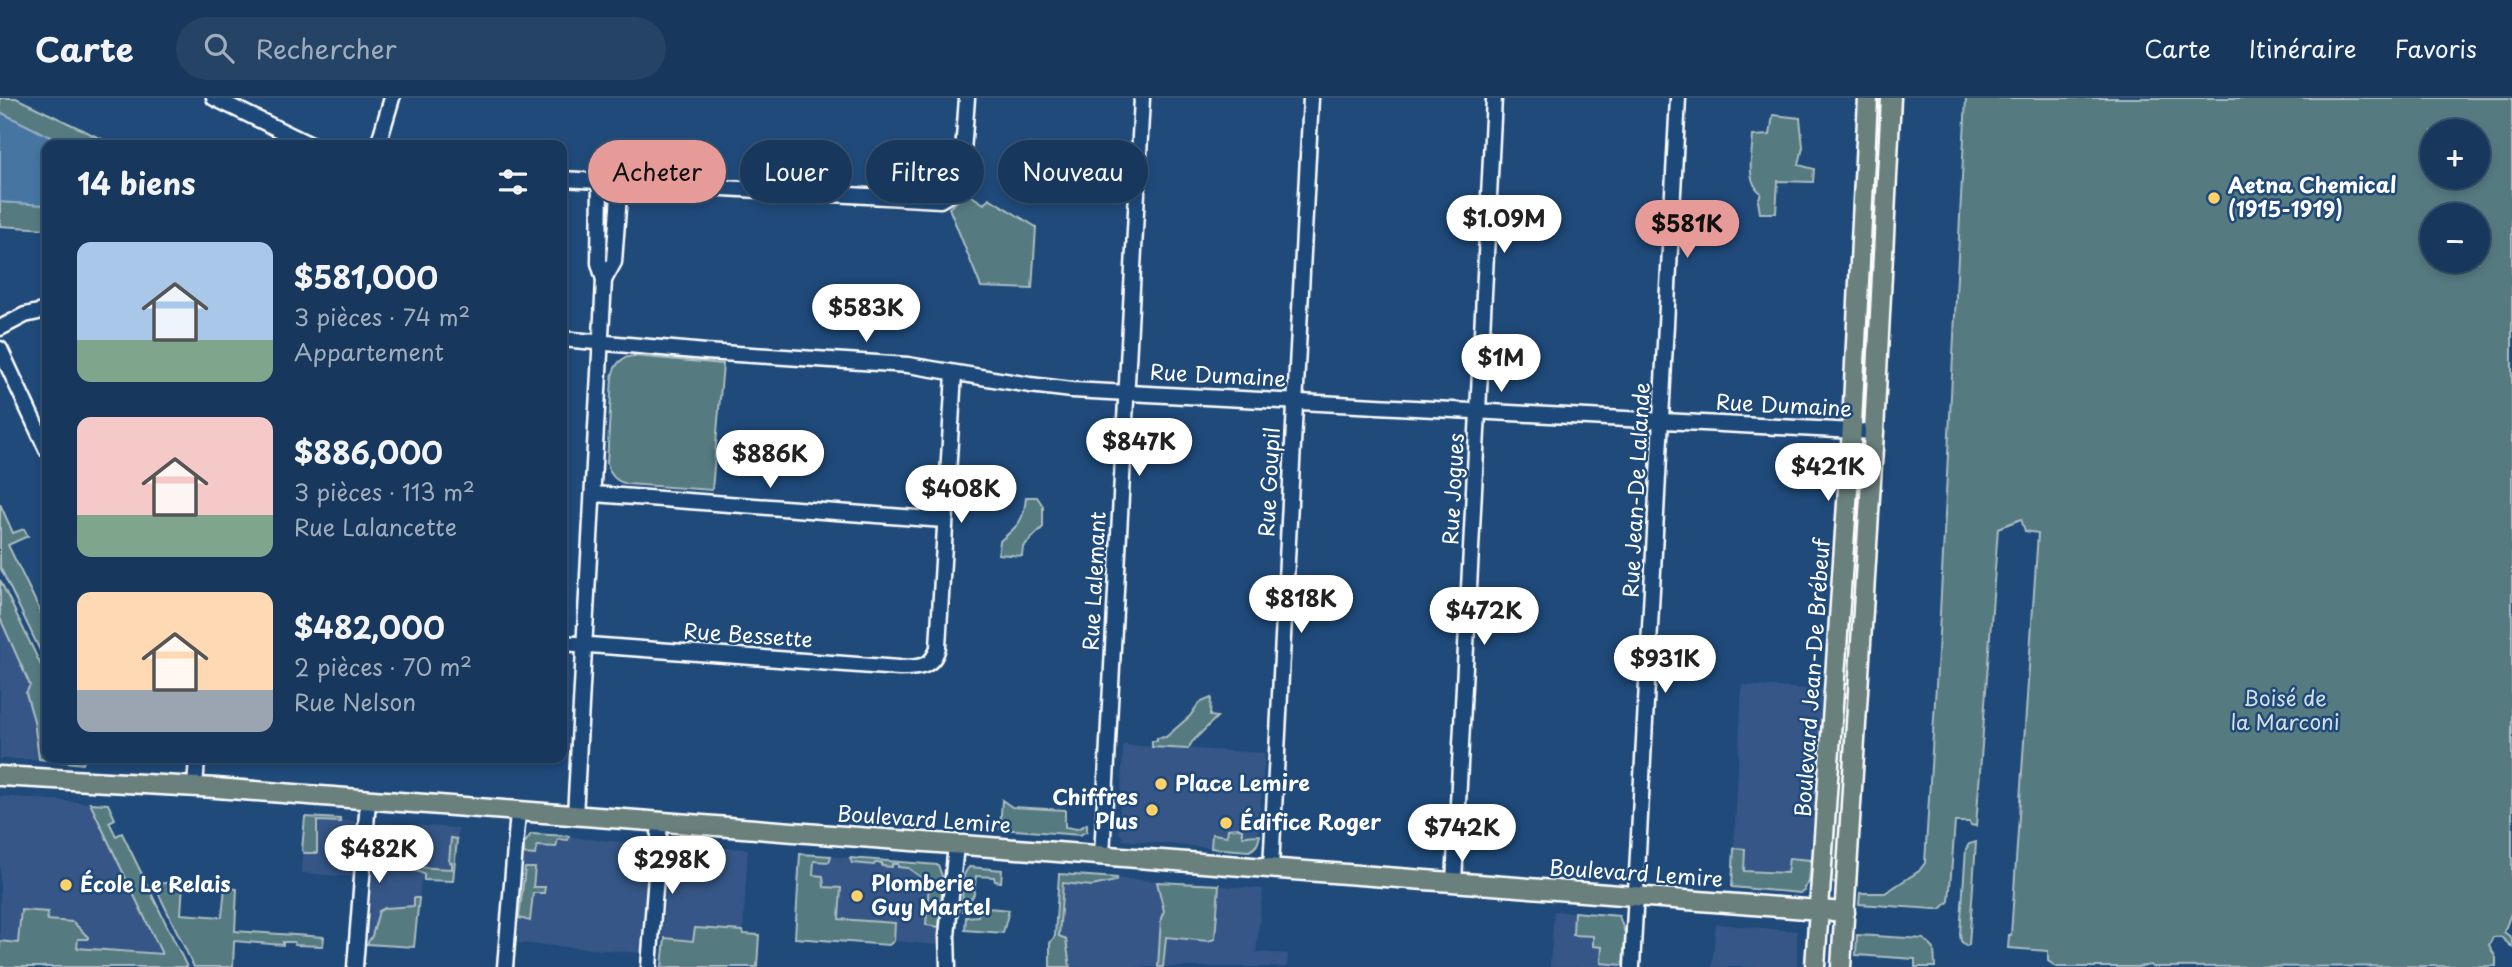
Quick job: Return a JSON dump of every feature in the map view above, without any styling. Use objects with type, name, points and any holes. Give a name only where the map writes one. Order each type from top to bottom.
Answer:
[{"type":"main road","name":"Boulevard Jean-De Brébeuf","points":[[1815,967],[1852,430],[1868,98]]},
{"type":"main road","points":[[1841,967],[1874,432],[1891,98]]},
{"type":"main road","name":"Boulevard Lemire","points":[[0,776],[576,816],[1845,912]]},
{"type":"street","points":[[379,140],[392,98]]},
{"type":"street","points":[[726,188],[940,200],[956,191],[961,179],[967,98]]},
{"type":"street","name":"Rue Lalemant","points":[[1102,856],[1142,98]]},
{"type":"street","name":"Rue Goupil","points":[[1271,868],[1311,98]]},
{"type":"street","name":"Rue Jogues","points":[[1454,882],[1494,98]]},
{"type":"street","name":"Rue Jean-De Lalande","points":[[1632,967],[1678,98]]},
{"type":"street","points":[[218,99],[301,140]]},
{"type":"street","points":[[567,179],[588,180]]},
{"type":"street","points":[[576,816],[604,280],[598,263],[599,203]]},
{"type":"street","points":[[604,280],[614,262],[618,203]]},
{"type":"street","points":[[0,328],[25,315],[42,311]]},
{"type":"street","name":"Rue Dumaine","points":[[567,339],[706,352],[908,365],[1030,386],[1126,393],[1874,432]]},
{"type":"street","points":[[0,349],[42,439]]},
{"type":"street","points":[[594,494],[944,520],[954,373]]},
{"type":"street","name":"Rue Bessette","points":[[567,643],[899,668],[924,667],[930,663],[938,647],[944,520]]},
{"type":"street","points":[[195,788],[197,763]]},
{"type":"street","points":[[355,967],[368,801]]},
{"type":"street","points":[[505,967],[518,812]]},
{"type":"street","points":[[649,967],[660,823]]},
{"type":"street","points":[[948,967],[947,936],[956,845]]},
{"type":"shaded area","points":[[0,112],[56,140],[42,140],[42,205],[0,202]]},
{"type":"shaded area","points":[[0,618],[30,685],[26,693],[34,721],[39,759],[0,759]]},
{"type":"shaded area","points":[[1742,685],[1822,690],[1809,882],[1802,892],[1732,887]]},
{"type":"shaded area","points":[[1123,745],[1265,753],[1257,845],[1249,851],[1121,840],[1123,838],[1119,832]]},
{"type":"shaded area","name":"École Le Relais","points":[[0,796],[90,803],[163,954],[0,941]]},
{"type":"shaded area","points":[[305,817],[354,821],[358,835],[354,877],[302,873]]},
{"type":"shaded area","points":[[383,823],[458,828],[453,881],[421,880],[414,947],[367,944],[376,838],[379,826]]},
{"type":"shaded area","points":[[531,834],[645,844],[649,858],[642,953],[518,943],[523,851],[526,839]]},
{"type":"shaded area","points":[[676,845],[748,849],[743,931],[695,928],[693,941],[662,938],[668,857],[669,851]]},
{"type":"shaded area","points":[[800,854],[938,865],[943,879],[938,945],[894,941],[889,945],[795,938]]},
{"type":"shaded area","points":[[1059,874],[1263,889],[1256,952],[1288,954],[1287,967],[1050,967],[1050,943],[1055,936]]},
{"type":"shaded area","points":[[1554,911],[1619,916],[1625,933],[1622,967],[1550,967]]},
{"type":"shaded area","points":[[1716,924],[1797,931],[1797,967],[1712,967]]},
{"type":"green space","points":[[0,98],[16,98],[104,140],[56,140],[0,112]]},
{"type":"green space","points":[[1875,98],[1883,98],[1866,416],[1861,418],[1860,415]]},
{"type":"green space","name":"Boisé de la Marconi","points":[[1966,98],[2512,98],[2512,911],[2504,932],[2512,938],[2512,947],[2501,937],[2493,937],[2489,945],[2496,958],[2496,966],[2152,967],[2057,967],[2048,961],[2048,951],[2008,948],[2038,533],[2025,531],[2021,519],[1998,528],[1976,826],[1969,822],[1955,822],[1949,901],[1941,909],[1859,904],[1860,893],[1885,893],[1919,871],[1925,863]]},
{"type":"green space","points":[[1773,115],[1800,118],[1803,147],[1799,165],[1814,169],[1813,182],[1778,181],[1776,213],[1760,213],[1758,201],[1761,193],[1751,174],[1753,136],[1770,135]]},
{"type":"green space","points":[[989,198],[1036,227],[1032,289],[981,287],[949,208],[955,203],[984,204]]},
{"type":"green space","points":[[0,202],[42,205],[42,229],[0,226]]},
{"type":"green space","points":[[634,356],[723,364],[712,490],[627,484],[611,474],[607,463],[612,377],[619,362]]},
{"type":"green space","points":[[1861,446],[1864,447],[1838,876],[1835,884],[1831,881],[1856,482]]},
{"type":"green space","points":[[1026,497],[1037,497],[1043,506],[1043,527],[1023,547],[1022,556],[998,554],[1000,541],[1022,518]]},
{"type":"green space","points":[[0,504],[13,533],[24,529],[28,536],[8,545],[42,615],[42,655],[0,567]]},
{"type":"green space","points":[[0,580],[42,668],[42,759],[39,759],[34,721],[26,693],[30,685],[0,618]]},
{"type":"green space","points":[[1211,698],[1210,716],[1217,717],[1188,749],[1152,747],[1152,741],[1166,737],[1190,716],[1199,703]]},
{"type":"green space","points":[[1002,800],[1012,807],[1065,810],[1065,827],[1077,829],[1087,824],[1087,831],[1080,835],[1000,829]]},
{"type":"green space","points":[[90,803],[108,804],[115,819],[109,822],[116,836],[122,833],[187,967],[0,967],[0,941],[18,943],[21,910],[48,912],[47,920],[73,922],[88,937],[78,939],[77,948],[162,954]]},
{"type":"green space","points":[[305,817],[340,819],[340,822],[317,821],[317,853],[304,853],[302,850]]},
{"type":"green space","points":[[1228,829],[1242,829],[1242,836],[1260,835],[1254,848],[1249,851],[1211,848],[1212,834],[1227,836]]},
{"type":"green space","points":[[531,834],[569,836],[568,840],[558,839],[556,847],[537,846],[535,855],[524,854],[524,844]]},
{"type":"green space","points":[[451,838],[457,839],[453,881],[424,880],[424,874],[416,871],[414,867],[452,869],[452,863],[449,862]]},
{"type":"green space","points":[[1976,842],[1969,945],[1966,946],[1961,941],[1960,934],[1966,849],[1969,844]]},
{"type":"green space","points":[[1734,848],[1745,849],[1744,871],[1787,873],[1789,858],[1811,860],[1809,882],[1804,888],[1805,891],[1800,893],[1732,887]]},
{"type":"green space","points":[[800,854],[831,856],[829,862],[814,861],[813,875],[823,876],[824,887],[841,888],[839,919],[895,923],[894,941],[889,945],[795,938]]},
{"type":"green space","points":[[850,858],[938,865],[943,879],[939,927],[926,925],[929,883],[908,868],[898,867],[898,864],[892,864],[892,867],[882,866],[882,863],[852,863]]},
{"type":"green space","points":[[969,867],[1002,870],[1001,882],[995,881],[994,877],[976,876],[974,894],[967,912],[962,911],[962,883]]},
{"type":"green space","points":[[525,868],[535,868],[533,887],[545,887],[544,893],[533,893],[530,921],[519,918]]},
{"type":"green space","points":[[1059,874],[1117,878],[1116,881],[1092,886],[1063,883],[1059,936],[1066,939],[1070,967],[1050,967],[1050,943],[1055,936]]},
{"type":"green space","points":[[183,882],[181,914],[222,917],[225,887],[237,889],[235,931],[324,937],[323,946],[295,945],[294,942],[283,942],[283,945],[234,941],[233,967],[194,967],[154,884]]},
{"type":"green space","points":[[1157,882],[1219,885],[1215,939],[1208,941],[1166,937],[1163,967],[1158,967],[1161,918],[1164,911]]},
{"type":"green space","points":[[414,898],[419,898],[414,947],[367,944],[379,911],[385,908],[414,906]]},
{"type":"green space","points":[[980,909],[1009,910],[1003,933],[965,930],[966,917],[978,916]]},
{"type":"green space","points":[[1574,912],[1619,916],[1625,933],[1623,965],[1601,963],[1602,947],[1593,946],[1593,936],[1573,935]]},
{"type":"green space","points":[[695,928],[743,931],[744,934],[759,935],[757,967],[662,967],[665,938],[693,941]]},
{"type":"green space","points":[[1857,935],[1924,939],[1934,949],[1935,967],[1915,967],[1915,959],[1856,955]]},
{"type":"place","name":"Aetna Chemical (1915-1919)","points":[[2214,198]]},
{"type":"place","name":"Place Lemire","points":[[1161,784]]},
{"type":"place","name":"Chiffres Plus","points":[[1152,810]]},
{"type":"place","name":"Édifice Roger","points":[[1226,823]]},
{"type":"place","name":"École Le Relais","points":[[66,885]]},
{"type":"place","name":"Plomberie Guy Martel","points":[[857,896]]}]
